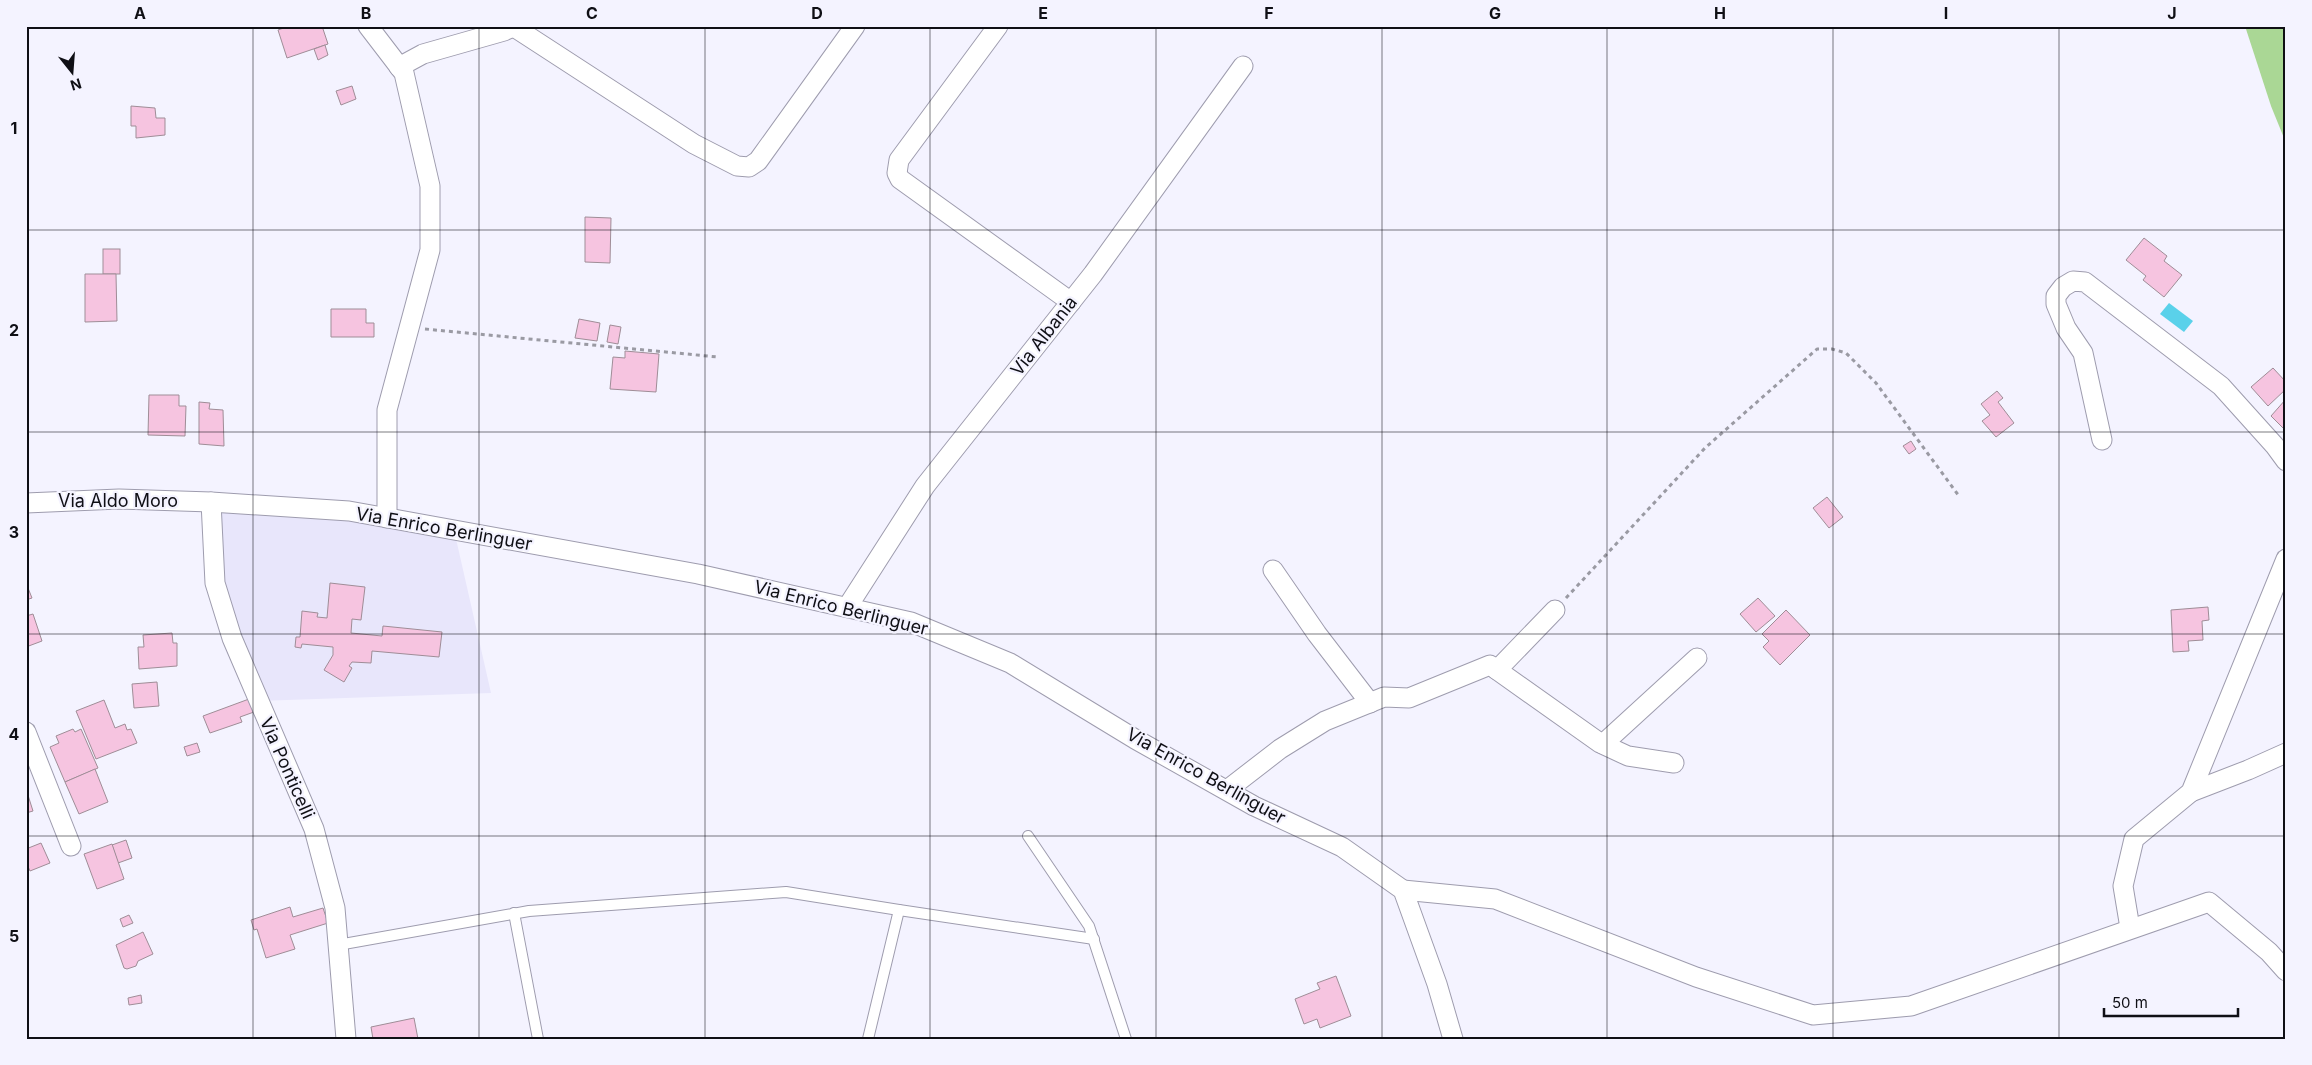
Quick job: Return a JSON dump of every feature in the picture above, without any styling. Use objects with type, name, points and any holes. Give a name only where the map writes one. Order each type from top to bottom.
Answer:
[{"type":"street","points":[[368,26],[404,73],[430,186],[430,250],[387,410],[387,518]]},
{"type":"street","points":[[400,67],[423,54],[515,27],[694,144],[737,166],[749,167],[758,161],[855,26]]},
{"type":"street","points":[[998,26],[899,160],[897,173],[900,179],[1071,302]]},
{"type":"street","name":"Via Albania","points":[[848,606],[925,486],[1071,302],[1243,66]]},
{"type":"street","points":[[2102,440],[2083,353],[2066,328],[2056,304],[2056,296],[2063,287],[2072,281],[2085,282],[2221,386],[2275,446],[2286,461]]},
{"type":"street","name":"Via Aldo Moro","points":[[26,503],[119,499],[211,502]]},
{"type":"street","name":"Via Enrico Berlinguer","points":[[211,502],[349,512],[387,518],[698,574],[848,606],[911,622],[1010,663],[1135,739],[1254,806],[1342,847],[1403,890]]},
{"type":"street","name":"Via Ponticelli","points":[[211,502],[215,583],[232,638],[314,829],[335,908],[346,1039]]},
{"type":"street","points":[[2191,792],[2286,559]]},
{"type":"street","points":[[1273,570],[1317,634],[1370,703]]},
{"type":"street","points":[[1497,670],[1555,610]]},
{"type":"street","points":[[1603,744],[1697,658]]},
{"type":"street","points":[[1227,790],[1280,749],[1325,721],[1384,697],[1410,698],[1490,665],[1603,744],[1628,756],[1674,763]]},
{"type":"street","points":[[26,732],[71,846]]},
{"type":"street","points":[[2130,928],[2123,886],[2134,839],[2191,792],[2286,753]]},
{"type":"street","points":[[1453,1039],[1437,984],[1403,890],[1495,899],[1696,977],[1813,1015],[1910,1006],[2209,902],[2269,952],[2286,971]]},
{"type":"lane","points":[[1028,836],[1089,926],[1126,1039]]},
{"type":"lane","points":[[338,945],[514,913],[786,892],[1094,940]]},
{"type":"lane","points":[[868,1039],[899,910]]},
{"type":"lane","points":[[514,913],[538,1039]]},
{"type":"path","points":[[410,327],[617,349],[622,347],[718,357]]},
{"type":"path","points":[[1555,610],[1705,448],[1817,349],[1826,348],[1846,353],[1876,383],[1959,496]]},
{"type":"shaded area","points":[[211,502],[454,530],[491,693],[258,701],[232,638]]},
{"type":"green space","points":[[2245,26],[2286,26],[2286,143],[2271,106]]},
{"type":"water","points":[[2169,303],[2193,321],[2184,332],[2160,314]]},
{"type":"building","points":[[289,26],[322,26],[328,44],[287,58],[278,30]]},
{"type":"building","points":[[325,45],[328,55],[318,60],[314,49]]},
{"type":"building","points":[[352,86],[356,99],[341,105],[336,91]]},
{"type":"building","points":[[131,106],[155,108],[156,118],[165,118],[165,135],[136,138],[136,126],[131,126]]},
{"type":"building","points":[[585,217],[611,218],[610,263],[585,262]]},
{"type":"building","points":[[2144,238],[2167,256],[2164,261],[2182,275],[2164,297],[2143,280],[2146,276],[2126,260]]},
{"type":"building","points":[[103,249],[120,249],[120,274],[103,274]]},
{"type":"building","points":[[85,274],[116,274],[117,321],[85,322]]},
{"type":"building","points":[[331,309],[366,309],[366,323],[374,323],[374,337],[331,337]]},
{"type":"building","points":[[579,319],[600,323],[597,341],[575,338]]},
{"type":"building","points":[[610,325],[621,327],[618,344],[607,342]]},
{"type":"building","points":[[625,351],[659,354],[656,392],[610,389],[613,357],[625,358]]},
{"type":"building","points":[[2273,368],[2286,382],[2286,389],[2268,406],[2251,387]]},
{"type":"building","points":[[1997,391],[2003,398],[1998,402],[2014,423],[1996,437],[1982,421],[1990,415],[1981,404]]},
{"type":"building","points":[[149,395],[179,395],[179,406],[186,406],[185,436],[148,435]]},
{"type":"building","points":[[2286,399],[2286,431],[2271,416]]},
{"type":"building","points":[[199,402],[210,403],[209,409],[223,410],[224,446],[199,444]]},
{"type":"building","points":[[1911,441],[1916,449],[1909,454],[1903,446]]},
{"type":"building","points":[[1827,497],[1843,517],[1829,528],[1813,508]]},
{"type":"building","points":[[26,583],[32,598],[26,600]]},
{"type":"building","points":[[330,583],[365,587],[361,620],[352,619],[351,633],[382,636],[383,626],[442,632],[439,657],[372,651],[371,663],[352,662],[349,666],[352,668],[344,682],[324,670],[333,655],[333,647],[302,644],[301,648],[295,647],[296,637],[300,637],[302,611],[318,613],[317,617],[327,618]]},
{"type":"building","points":[[1758,598],[1775,616],[1756,632],[1740,614]]},
{"type":"building","points":[[2208,607],[2209,620],[2202,621],[2203,640],[2188,641],[2189,651],[2173,652],[2171,610]]},
{"type":"building","points":[[1786,610],[1810,635],[1780,665],[1763,647],[1769,641],[1762,634]]},
{"type":"building","points":[[33,614],[42,641],[26,647],[26,616]]},
{"type":"building","points":[[172,633],[173,643],[177,643],[177,666],[139,669],[138,647],[144,647],[143,635]]},
{"type":"building","points":[[157,682],[159,706],[134,708],[132,684]]},
{"type":"building","points":[[249,699],[254,712],[240,717],[242,722],[210,733],[203,716]]},
{"type":"building","points":[[104,700],[115,728],[125,724],[127,730],[131,729],[137,743],[96,759],[76,711]]},
{"type":"building","points":[[73,729],[75,732],[81,729],[98,768],[65,782],[50,747],[59,743],[56,736]]},
{"type":"building","points":[[197,743],[200,752],[187,756],[184,747]]},
{"type":"building","points":[[95,769],[108,802],[79,814],[65,782]]},
{"type":"building","points":[[26,789],[33,811],[26,813]]},
{"type":"building","points":[[126,840],[132,858],[118,863],[112,845]]},
{"type":"building","points":[[41,843],[50,863],[30,871],[26,862],[26,849]]},
{"type":"building","points":[[112,844],[124,879],[97,889],[84,854]]},
{"type":"building","points":[[290,907],[293,917],[323,908],[328,923],[290,935],[295,949],[266,958],[257,929],[254,930],[251,920]]},
{"type":"building","points":[[129,915],[133,923],[123,927],[120,919]]},
{"type":"building","points":[[143,932],[153,954],[138,961],[136,966],[124,968],[116,945]]},
{"type":"building","points":[[1336,976],[1351,1016],[1320,1028],[1317,1019],[1304,1024],[1295,999],[1320,989],[1317,983]]},
{"type":"building","points":[[141,995],[142,1003],[129,1005],[128,998]]},
{"type":"building","points":[[414,1018],[418,1039],[373,1039],[371,1027]]}]
